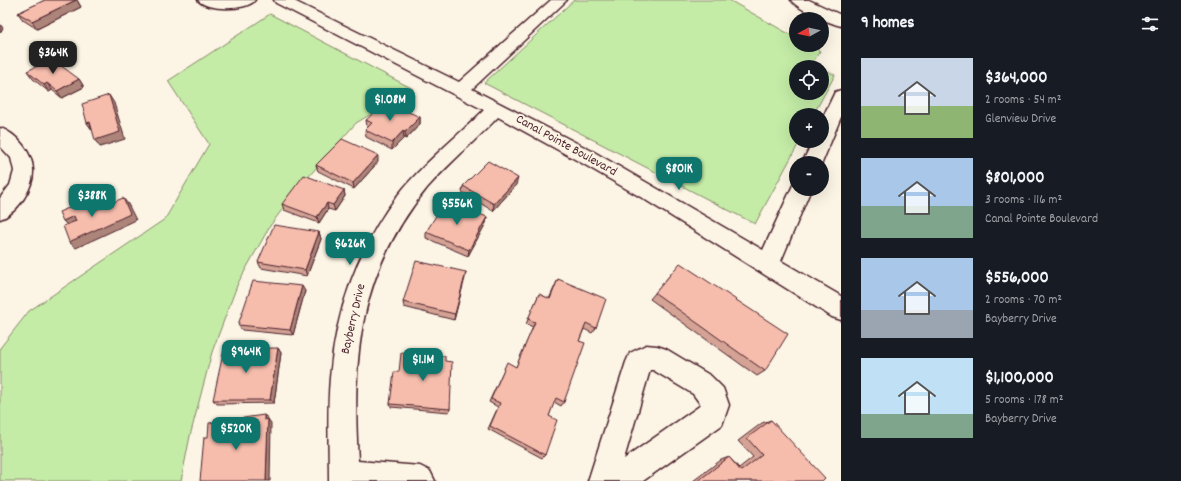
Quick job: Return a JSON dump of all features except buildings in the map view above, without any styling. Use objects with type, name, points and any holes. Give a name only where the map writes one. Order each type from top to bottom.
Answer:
[{"type":"street","points":[[205,0],[214,4],[225,4],[248,0]]},
{"type":"street","points":[[461,90],[560,0]]},
{"type":"street","points":[[798,0],[841,21]]},
{"type":"street","name":"Canal Pointe Boulevard","points":[[288,1],[496,108],[662,200],[841,309]]},
{"type":"street","points":[[829,124],[841,96]]},
{"type":"street","name":"Bayberry Drive","points":[[344,478],[342,417],[344,362],[351,321],[363,279],[379,242],[399,210],[421,182],[496,108]]},
{"type":"street","points":[[0,135],[19,155],[24,165],[23,177],[17,191],[0,211]]},
{"type":"street","points":[[768,265],[798,196]]},
{"type":"street","points":[[603,481],[639,362],[646,357],[657,358],[702,385],[713,398],[715,406],[712,415],[633,470],[624,481]]},
{"type":"street","points":[[344,478],[420,481]]},
{"type":"green space","points":[[574,0],[729,0],[789,34],[789,52],[819,52],[814,60],[789,60],[789,100],[821,100],[817,108],[789,108],[789,148],[796,148],[792,156],[789,156],[789,161],[755,224],[484,83]]},
{"type":"green space","points":[[270,14],[413,89],[356,123],[295,192],[270,226],[238,283],[212,352],[190,436],[181,481],[0,481],[0,348],[29,311],[165,219],[209,144],[168,81]]},
{"type":"green space","points":[[829,72],[835,75],[829,86]]}]
